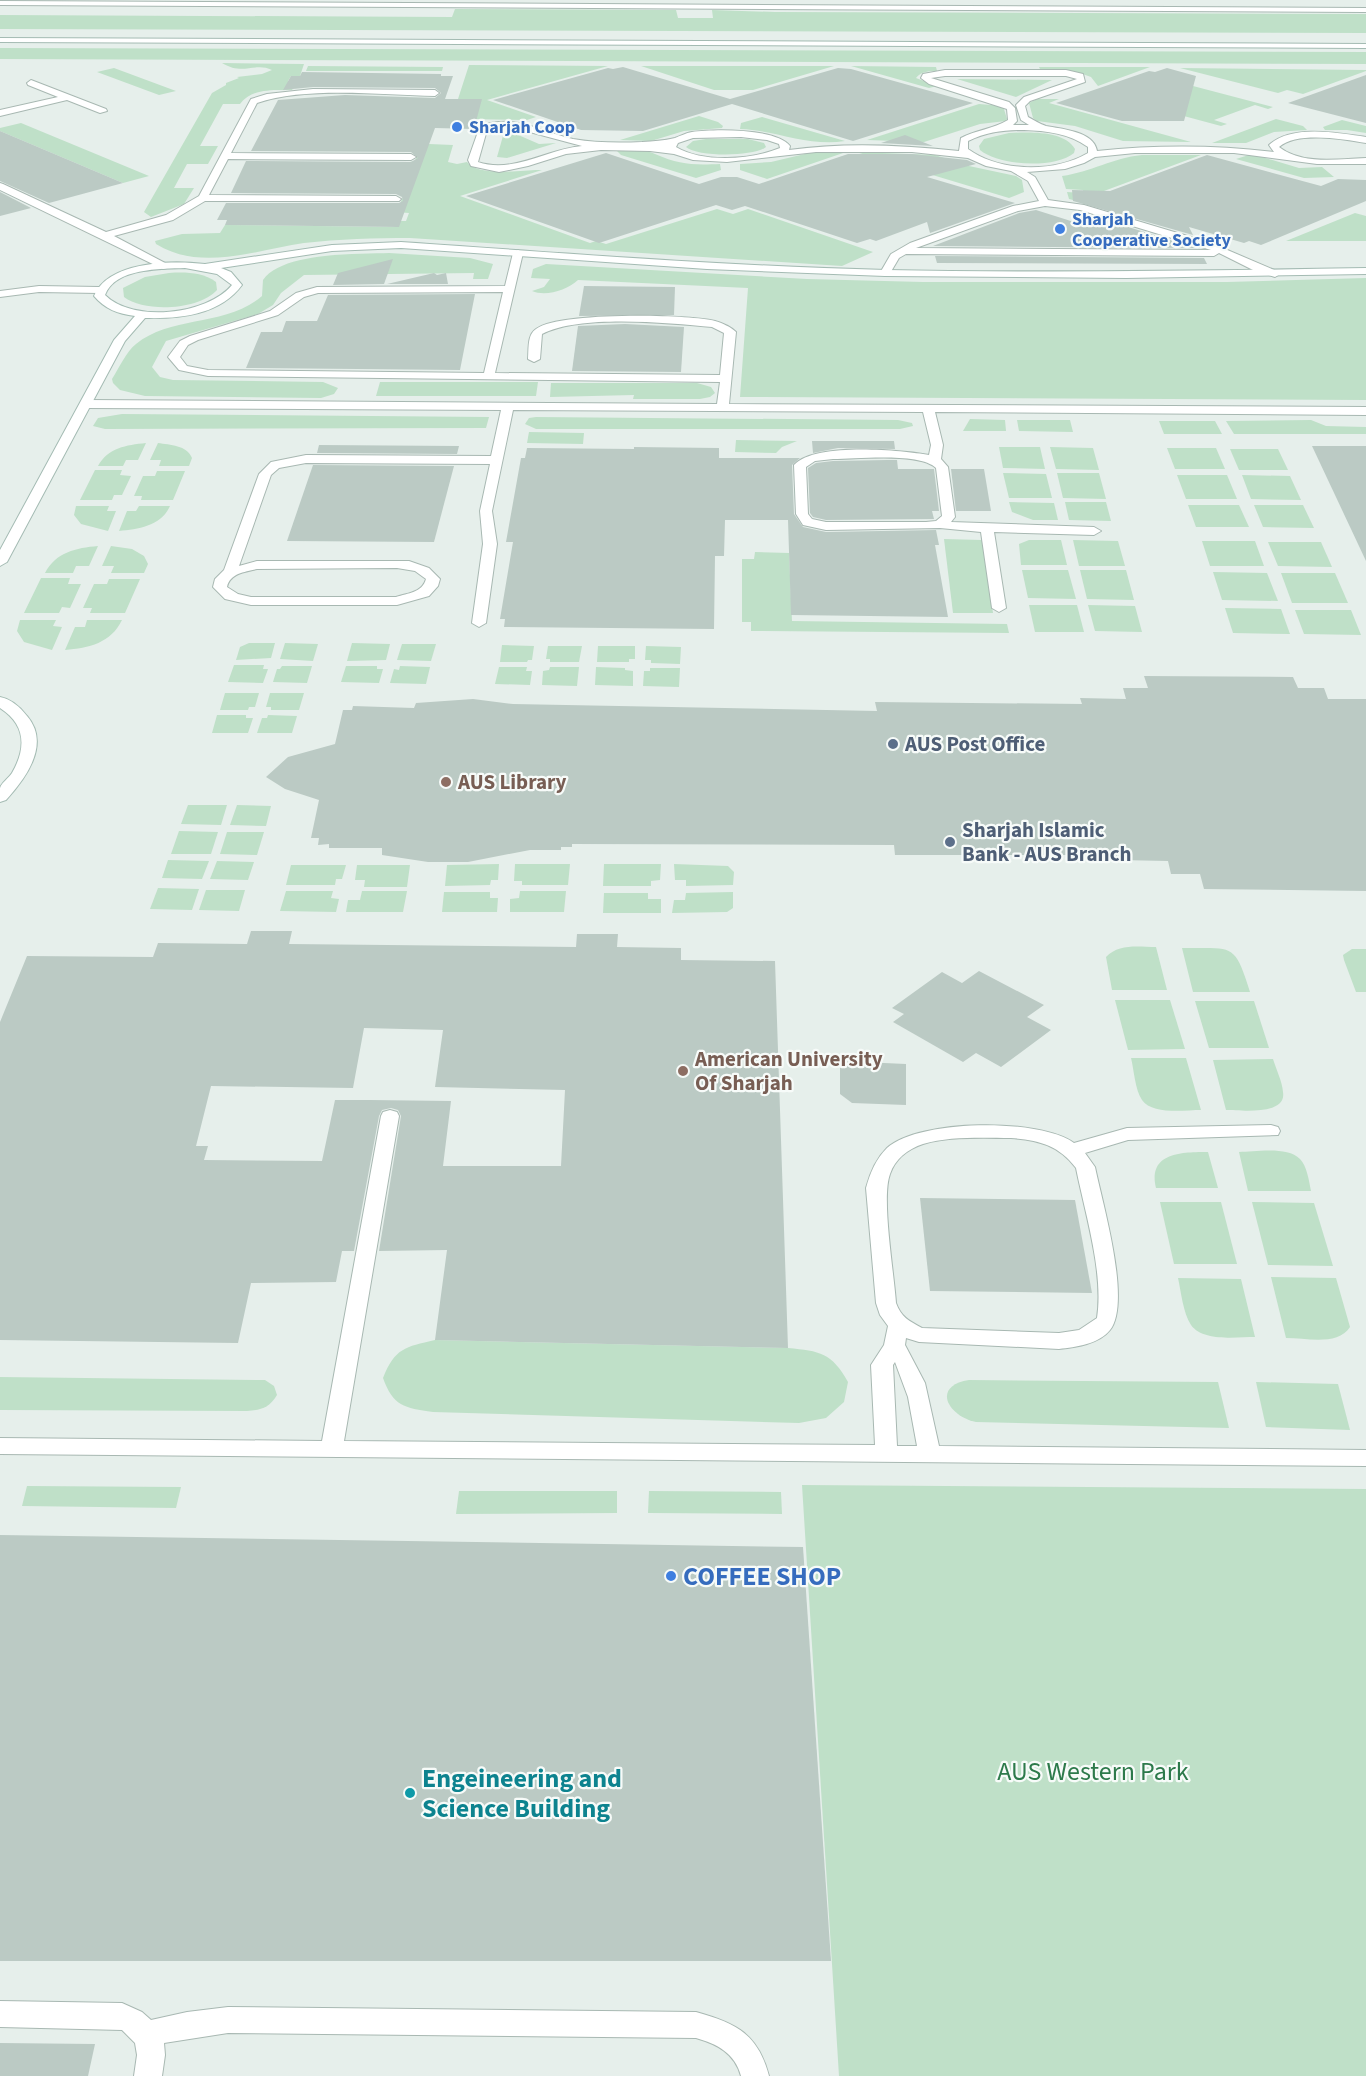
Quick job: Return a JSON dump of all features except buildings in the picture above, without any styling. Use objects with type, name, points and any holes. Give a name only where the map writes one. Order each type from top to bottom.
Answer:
[{"type":"street","points":[[1121,0],[1125,10]]},
{"type":"street","points":[[1157,0],[1161,10]]},
{"type":"street","points":[[1316,0],[1323,10]]},
{"type":"street","points":[[1356,0],[1364,10]]},
{"type":"street","points":[[0,3],[958,4],[1125,10],[1364,10]]},
{"type":"street","points":[[0,32],[1366,41]]},
{"type":"street","points":[[0,40],[1366,41]]},
{"type":"street","points":[[1001,128],[1013,121],[1011,108],[1006,104],[932,82],[925,78],[926,76],[945,72],[1066,73],[1080,76],[1082,80],[1032,97],[1020,105],[1024,118],[1043,129]]},
{"type":"street","points":[[31,83],[103,111]]},
{"type":"street","points":[[203,198],[254,101],[260,97],[286,93],[435,93]]},
{"type":"street","points":[[0,113],[68,98]]},
{"type":"street","points":[[968,154],[932,149],[816,149],[752,159],[700,158],[674,146],[582,143],[520,125],[495,124],[483,128],[473,160],[474,164],[479,166],[500,169],[577,149],[674,146],[692,135],[712,134],[758,135],[817,144],[900,145],[932,145],[964,140],[978,133],[1001,128],[1043,129],[1076,136],[1087,141],[1142,147],[1232,147],[1277,142],[1290,138],[1321,136],[1366,140]]},
{"type":"street","points":[[776,139],[785,146],[784,150],[778,154]]},
{"type":"street","points":[[964,140],[963,150],[968,154],[986,162],[1010,167],[1060,167],[1075,164],[1093,154],[1135,150],[1234,150],[1313,161],[1366,161]]},
{"type":"street","points":[[1087,141],[1092,146],[1093,154]]},
{"type":"street","points":[[1277,142],[1274,148],[1289,156]]},
{"type":"street","points":[[225,156],[411,157]]},
{"type":"street","points":[[1010,167],[1032,179],[1049,203]]},
{"type":"street","points":[[1049,203],[1047,181],[1060,167]]},
{"type":"street","points":[[0,186],[105,235],[163,266]]},
{"type":"street","points":[[105,235],[178,213],[203,198],[396,199]]},
{"type":"street","points":[[885,273],[895,256],[921,242],[1016,208],[1049,203],[1094,211],[1207,245],[1275,274]]},
{"type":"street","points":[[921,242],[960,253]]},
{"type":"street","points":[[0,294],[39,289],[99,290],[105,284],[128,272],[163,266],[205,267],[298,252],[366,245],[412,245],[753,268],[885,273],[1070,275],[1366,271]]},
{"type":"street","points":[[1175,253],[1207,245]]},
{"type":"street","points":[[902,251],[960,253],[1228,252]]},
{"type":"street","points":[[489,376],[518,253]]},
{"type":"street","points":[[233,278],[265,258]]},
{"type":"street","points":[[99,290],[102,301],[108,306],[143,314],[188,312],[208,308],[224,301],[234,293],[237,285],[227,273],[205,267]]},
{"type":"street","points":[[509,289],[317,290],[300,294],[274,313],[194,338],[184,343],[174,357],[176,363],[183,368],[207,373],[345,390],[489,376],[726,379]]},
{"type":"street","points":[[0,562],[120,340],[143,314]]},
{"type":"street","points":[[534,359],[535,336],[538,332],[553,324],[563,322],[714,324],[730,332],[723,407]]},
{"type":"street","points":[[86,404],[363,390],[508,406],[1366,411]]},
{"type":"street","points":[[479,623],[490,544],[486,511],[508,406]]},
{"type":"street","points":[[928,408],[937,446],[935,460]]},
{"type":"street","points":[[940,524],[946,521],[950,514],[942,467],[935,460],[907,455],[833,455],[812,458],[805,461],[798,470],[802,514],[808,522],[826,526],[940,524],[987,528],[1094,531]]},
{"type":"street","points":[[230,572],[257,565],[391,564],[419,568],[428,573],[433,579],[431,586],[424,593],[397,601],[251,601],[236,599],[225,594],[220,587],[222,579],[230,572],[268,469],[284,461],[306,459],[497,460]]},
{"type":"street","points":[[987,528],[999,608]]},
{"type":"street","points":[[0,797],[17,780],[27,763],[30,746],[27,730],[19,716],[2,700]]},
{"type":"street","points":[[332,1449],[390,1116]]},
{"type":"street","points":[[1073,1150],[1127,1134],[1271,1131]]},
{"type":"street","points":[[886,1454],[882,1365],[896,1335],[908,1331],[931,1337],[1075,1340],[1100,1328],[1107,1318],[1110,1295],[1085,1167],[1073,1150],[1051,1138],[1037,1135],[959,1133],[932,1135],[909,1142],[891,1154],[879,1170],[876,1188],[886,1304],[896,1335],[906,1362],[914,1379],[930,1454]]},
{"type":"street","points":[[0,1446],[1366,1458]]},
{"type":"street","points":[[0,2014],[122,2016],[137,2023],[147,2034],[152,2052],[148,2076]]},
{"type":"street","points":[[147,2034],[187,2025],[228,2020],[696,2025],[720,2031],[739,2045],[753,2065],[755,2076]]},
{"type":"green space","points":[[455,9],[676,10],[678,18],[713,18],[712,10],[1366,14],[1366,33],[0,29],[0,15],[452,17]]},
{"type":"green space","points":[[0,48],[1366,52],[1366,64],[0,59]]},
{"type":"green space","points":[[222,63],[304,64],[300,76],[291,76],[288,81],[297,82],[292,90],[264,91],[251,95],[240,104],[223,104],[200,146],[218,146],[208,164],[187,164],[174,188],[194,188],[184,204],[151,217],[144,212],[212,93],[226,83],[239,78],[237,77],[262,74],[272,70],[260,67],[243,69],[229,67]]},
{"type":"green space","points":[[469,65],[608,66],[487,100],[536,117],[527,120],[466,119],[471,99],[458,99]]},
{"type":"green space","points":[[308,66],[443,67],[442,71],[306,71]]},
{"type":"green space","points":[[641,66],[834,66],[753,90],[714,90]]},
{"type":"green space","points":[[851,66],[936,67],[937,71],[923,73],[916,78],[937,86],[929,88]]},
{"type":"green space","points":[[1039,67],[1150,67],[1098,86],[1091,77],[1077,72],[1041,71]]},
{"type":"green space","points":[[114,68],[176,91],[159,95],[97,72]]},
{"type":"green space","points":[[1180,68],[1366,71],[1303,94],[1287,90],[1278,93]]},
{"type":"green space","points":[[957,79],[1052,80],[1016,97]]},
{"type":"green space","points":[[1193,86],[1273,107],[1268,109],[1255,105],[1214,120],[1227,124],[1221,126],[1139,104]]},
{"type":"green space","points":[[1037,99],[1059,99],[1049,103],[1191,142],[1123,141],[1075,126],[1037,121],[1033,118],[1029,103]]},
{"type":"green space","points":[[979,104],[1003,106],[1006,121],[980,124],[924,142],[867,140]]},
{"type":"green space","points":[[699,116],[723,126],[722,128],[684,131],[651,141],[620,140]]},
{"type":"green space","points":[[762,117],[845,141],[818,142],[740,129],[741,123]]},
{"type":"green space","points":[[1276,119],[1303,126],[1307,130],[1274,132],[1246,143],[1212,143]]},
{"type":"green space","points":[[1342,120],[1366,126],[1366,133],[1325,130],[1323,127]]},
{"type":"green space","points":[[21,123],[149,176],[123,183],[0,131],[0,128]]},
{"type":"green space","points":[[1009,133],[1055,135],[1070,143],[1075,149],[1074,153],[1054,162],[1027,164],[1000,159],[980,150],[979,146],[984,139]]},
{"type":"green space","points":[[516,134],[539,144],[556,143],[507,158],[497,157],[503,136]]},
{"type":"green space","points":[[748,139],[764,143],[766,147],[750,153],[713,154],[701,153],[686,147],[693,141]]},
{"type":"green space","points":[[429,144],[453,145],[448,162],[457,164],[467,162],[482,170],[502,172],[542,170],[460,196],[590,243],[596,241],[606,244],[717,209],[733,214],[748,209],[873,252],[842,266],[410,238],[304,243],[248,254],[210,258],[191,257],[156,244],[155,241],[182,234],[220,233],[225,225],[395,227],[391,221],[406,221],[409,213],[396,212],[406,191],[407,169],[410,162],[415,161],[420,148]]},
{"type":"green space","points":[[617,151],[646,151],[687,164],[720,164],[721,170],[696,178],[621,155]]},
{"type":"green space","points":[[846,152],[767,179],[740,170],[740,164],[771,162],[809,153]]},
{"type":"green space","points":[[856,152],[935,155],[969,166],[1016,176],[1022,180],[1024,192],[1009,198]]},
{"type":"green space","points":[[1252,154],[1299,168],[1322,167],[1334,177],[1304,178],[1236,159]]},
{"type":"green space","points":[[1142,155],[1201,155],[1077,201],[1069,199],[1067,192],[1083,193],[1083,190],[1066,189],[1062,176]]},
{"type":"green space","points":[[1355,213],[1366,216],[1366,241],[1286,241]]},
{"type":"green space","points":[[389,253],[470,258],[493,264],[488,279],[473,279],[474,273],[304,275],[281,293],[273,305],[258,314],[166,341],[152,367],[160,377],[173,380],[323,382],[338,388],[334,394],[321,398],[145,396],[120,390],[113,383],[112,379],[123,360],[136,344],[165,329],[216,317],[248,306],[262,296],[263,280],[286,264],[322,256]]},
{"type":"green space","points":[[546,264],[807,279],[923,282],[1227,282],[1366,278],[1366,400],[740,397],[748,288],[578,280],[556,292],[532,291],[544,287],[550,279],[531,278],[533,269]]},
{"type":"green space","points":[[169,273],[205,276],[216,282],[217,290],[198,302],[172,307],[145,305],[124,297],[123,288],[145,277]]},
{"type":"green space","points":[[380,382],[538,382],[536,396],[376,396]]},
{"type":"green space","points":[[551,383],[697,383],[711,387],[715,393],[710,397],[700,399],[633,399],[634,395],[550,397]]},
{"type":"green space","points":[[122,414],[489,417],[486,428],[105,429],[93,426],[98,418]]},
{"type":"green space","points":[[529,418],[898,420],[912,423],[913,426],[900,429],[536,429],[525,424]]},
{"type":"green space","points":[[970,419],[1005,420],[1006,431],[963,431]]},
{"type":"green space","points":[[1017,420],[1070,420],[1073,432],[1019,431]]},
{"type":"green space","points":[[1311,420],[1326,426],[1366,427],[1366,434],[1234,434],[1226,421]]},
{"type":"green space","points":[[1159,421],[1215,421],[1222,434],[1164,434]]},
{"type":"green space","points":[[529,432],[584,433],[583,444],[527,443]]},
{"type":"green space","points":[[736,440],[797,441],[782,447],[776,453],[735,452]]},
{"type":"green space","points":[[146,443],[138,460],[126,460],[123,466],[98,466],[112,451],[125,446]]},
{"type":"green space","points":[[158,443],[178,446],[186,450],[192,458],[189,466],[159,466],[161,460],[150,460]]},
{"type":"green space","points":[[999,447],[1040,447],[1045,469],[1003,468]]},
{"type":"green space","points":[[1050,447],[1093,448],[1099,470],[1056,469]]},
{"type":"green space","points":[[1167,448],[1216,448],[1225,469],[1175,469]]},
{"type":"green space","points":[[1230,449],[1278,449],[1288,470],[1239,470]]},
{"type":"green space","points":[[95,470],[122,470],[120,475],[131,476],[122,495],[114,495],[112,500],[80,500]]},
{"type":"green space","points":[[157,471],[185,471],[173,500],[141,500],[142,496],[134,496],[143,476],[155,476]]},
{"type":"green space","points":[[1003,473],[1046,474],[1052,498],[1009,498]]},
{"type":"green space","points":[[1057,473],[1099,473],[1106,499],[1063,498]]},
{"type":"green space","points":[[1177,475],[1227,475],[1237,499],[1186,499]]},
{"type":"green space","points":[[1242,475],[1290,476],[1301,500],[1251,499]]},
{"type":"green space","points":[[1009,502],[1054,503],[1058,520],[1033,520],[1012,512]]},
{"type":"green space","points":[[1065,502],[1106,502],[1111,521],[1069,520]]},
{"type":"green space","points":[[1188,505],[1239,505],[1249,527],[1196,527]]},
{"type":"green space","points":[[1254,505],[1303,505],[1314,528],[1263,527]]},
{"type":"green space","points":[[76,506],[109,506],[107,511],[116,511],[108,531],[81,524],[74,515]]},
{"type":"green space","points":[[139,506],[170,506],[161,518],[149,525],[119,531],[127,511],[136,511]]},
{"type":"green space","points":[[944,539],[982,540],[993,613],[953,613]]},
{"type":"green space","points":[[1029,540],[1061,540],[1067,565],[1021,565],[1019,544]]},
{"type":"green space","points":[[1073,540],[1118,541],[1125,566],[1079,566]]},
{"type":"green space","points":[[1202,541],[1255,541],[1264,566],[1210,566]]},
{"type":"green space","points":[[1268,542],[1321,542],[1332,567],[1278,566]]},
{"type":"green space","points":[[98,546],[89,566],[76,566],[73,573],[45,573],[55,560],[67,552]]},
{"type":"green space","points":[[111,546],[132,549],[144,556],[148,564],[144,573],[111,573],[114,566],[102,566]]},
{"type":"green space","points":[[755,552],[789,553],[792,621],[1007,624],[1009,633],[751,631],[751,622],[742,622],[742,559],[754,559]]},
{"type":"green space","points":[[1022,570],[1068,570],[1076,599],[1028,598]]},
{"type":"green space","points":[[1080,570],[1126,570],[1134,600],[1087,599]]},
{"type":"green space","points":[[1213,572],[1267,573],[1278,601],[1222,600]]},
{"type":"green space","points":[[1281,573],[1335,573],[1348,603],[1292,603]]},
{"type":"green space","points":[[41,578],[70,578],[68,584],[81,584],[70,608],[62,607],[59,613],[24,613]]},
{"type":"green space","points":[[109,579],[140,579],[125,613],[90,613],[92,608],[83,608],[94,584],[107,584]]},
{"type":"green space","points":[[1029,605],[1077,605],[1084,632],[1035,632]]},
{"type":"green space","points":[[1088,605],[1135,606],[1142,632],[1095,631]]},
{"type":"green space","points":[[1225,608],[1281,609],[1290,634],[1233,633]]},
{"type":"green space","points":[[1295,610],[1351,610],[1361,635],[1304,634]]},
{"type":"green space","points":[[20,620],[56,620],[53,626],[62,627],[52,650],[24,642],[17,631]]},
{"type":"green space","points":[[87,620],[122,620],[112,634],[98,643],[65,650],[75,627],[85,627]]},
{"type":"green space","points":[[249,643],[275,643],[271,658],[236,660],[240,647]]},
{"type":"green space","points":[[285,643],[318,644],[313,661],[280,659]]},
{"type":"green space","points":[[352,643],[390,644],[386,660],[347,661]]},
{"type":"green space","points":[[402,644],[436,644],[431,661],[397,660]]},
{"type":"green space","points":[[502,645],[534,646],[532,660],[500,662]]},
{"type":"green space","points":[[548,646],[582,646],[579,662],[550,662],[550,659],[546,659]]},
{"type":"green space","points":[[598,646],[635,646],[635,659],[629,659],[629,662],[597,662]]},
{"type":"green space","points":[[646,646],[681,647],[680,664],[651,663],[651,660],[645,660]]},
{"type":"green space","points":[[234,665],[264,665],[263,669],[268,669],[263,683],[228,682]]},
{"type":"green space","points":[[282,666],[312,666],[307,683],[273,682],[277,669]]},
{"type":"green space","points":[[346,666],[377,666],[377,669],[383,669],[379,683],[341,682]]},
{"type":"green space","points":[[400,666],[430,667],[426,684],[390,683],[394,669],[399,670]]},
{"type":"green space","points":[[499,667],[527,667],[526,671],[532,671],[530,685],[495,684]]},
{"type":"green space","points":[[550,667],[579,667],[577,686],[542,685],[543,671],[549,670]]},
{"type":"green space","points":[[596,667],[625,668],[625,670],[633,671],[633,686],[595,685]]},
{"type":"green space","points":[[650,668],[680,668],[679,687],[643,686],[644,671],[650,671]]},
{"type":"green space","points":[[225,693],[259,693],[255,707],[249,707],[248,710],[220,710]]},
{"type":"green space","points":[[270,693],[304,693],[299,710],[271,710],[271,707],[266,707]]},
{"type":"green space","points":[[217,715],[246,715],[246,718],[253,718],[248,733],[212,733]]},
{"type":"green space","points":[[268,715],[297,716],[292,733],[257,733],[262,718],[267,718]]},
{"type":"green space","points":[[188,805],[227,805],[221,825],[181,824]]},
{"type":"green space","points":[[237,805],[271,806],[266,826],[230,825]]},
{"type":"green space","points":[[179,831],[218,832],[211,854],[171,854]]},
{"type":"green space","points":[[227,832],[264,832],[257,855],[220,854]]},
{"type":"green space","points":[[168,860],[209,861],[202,879],[162,878]]},
{"type":"green space","points":[[217,861],[254,862],[248,880],[210,879]]},
{"type":"green space","points":[[499,864],[498,880],[491,880],[490,885],[445,886],[447,865]]},
{"type":"green space","points":[[515,864],[570,864],[568,885],[522,885],[522,881],[514,881]]},
{"type":"green space","points":[[604,864],[661,864],[660,880],[651,881],[651,886],[603,886]]},
{"type":"green space","points":[[674,864],[728,866],[734,872],[733,885],[686,886],[686,880],[675,880]]},
{"type":"green space","points":[[291,865],[346,865],[342,879],[336,879],[335,885],[286,885]]},
{"type":"green space","points":[[357,865],[410,865],[407,887],[364,887],[365,880],[355,880]]},
{"type":"green space","points":[[158,888],[199,889],[192,910],[150,909]]},
{"type":"green space","points":[[206,890],[245,890],[239,911],[199,910]]},
{"type":"green space","points":[[286,891],[333,891],[331,898],[339,899],[336,912],[280,911]]},
{"type":"green space","points":[[362,891],[407,891],[403,912],[346,912],[348,900],[360,900]]},
{"type":"green space","points":[[520,891],[566,891],[564,912],[510,912],[510,899],[519,898]]},
{"type":"green space","points":[[444,892],[490,892],[490,898],[498,898],[497,912],[442,912]]},
{"type":"green space","points":[[733,892],[733,908],[727,912],[672,913],[674,900],[685,900],[686,893]]},
{"type":"green space","points":[[604,893],[648,893],[648,899],[661,899],[661,913],[603,913]]},
{"type":"green space","points":[[1156,947],[1167,990],[1112,990],[1106,957],[1123,948]]},
{"type":"green space","points":[[1182,948],[1212,948],[1229,951],[1240,964],[1250,992],[1193,992]]},
{"type":"green space","points":[[1352,949],[1366,949],[1366,992],[1356,992],[1344,960],[1343,955]]},
{"type":"green space","points":[[1115,1000],[1170,1000],[1185,1049],[1128,1050]]},
{"type":"green space","points":[[1195,1001],[1254,1001],[1269,1048],[1209,1048]]},
{"type":"green space","points":[[1131,1058],[1186,1058],[1201,1110],[1169,1111],[1147,1105],[1138,1091]]},
{"type":"green space","points":[[1273,1059],[1283,1092],[1282,1100],[1278,1105],[1252,1111],[1226,1110],[1213,1060]]},
{"type":"green space","points":[[1279,1151],[1294,1155],[1304,1166],[1311,1191],[1248,1191],[1239,1152]]},
{"type":"green space","points":[[1208,1152],[1218,1188],[1156,1188],[1157,1167],[1169,1156]]},
{"type":"green space","points":[[1160,1202],[1221,1202],[1237,1264],[1174,1264]]},
{"type":"green space","points":[[1252,1202],[1314,1203],[1333,1266],[1268,1265]]},
{"type":"green space","points":[[1271,1277],[1336,1278],[1350,1327],[1345,1333],[1330,1339],[1286,1338]]},
{"type":"green space","points":[[1178,1278],[1241,1279],[1255,1337],[1212,1336],[1196,1330],[1186,1314]]},
{"type":"green space","points":[[435,1340],[809,1350],[830,1359],[848,1382],[844,1402],[826,1418],[799,1423],[433,1412],[407,1407],[391,1395],[383,1378],[387,1368],[402,1350]]},
{"type":"green space","points":[[0,1377],[265,1380],[274,1386],[277,1395],[264,1408],[247,1411],[0,1410]]},
{"type":"green space","points":[[969,1380],[1218,1382],[1229,1428],[976,1422],[958,1414],[951,1408],[948,1401],[947,1394],[950,1388],[957,1383]]},
{"type":"green space","points":[[1256,1382],[1338,1384],[1350,1430],[1266,1427]]},
{"type":"green space","name":"AUS Western Park","points":[[802,1485],[1366,1489],[1366,2076],[839,2076]]},
{"type":"green space","points":[[27,1486],[181,1487],[176,1508],[22,1506]]},
{"type":"green space","points":[[459,1491],[617,1491],[617,1513],[456,1514]]},
{"type":"green space","points":[[649,1491],[781,1492],[782,1514],[648,1513]]},
{"type":"place","name":"Sharjah Coop","points":[[457,127]]},
{"type":"place","name":"Sharjah Cooperative Society","points":[[1060,229]]},
{"type":"place","name":"AUS Post Office","points":[[893,744]]},
{"type":"place","name":"AUS Library","points":[[446,782]]},
{"type":"place","name":"Sharjah Islamic Bank - AUS Branch","points":[[950,842]]},
{"type":"place","name":"American University Of Sharjah","points":[[683,1071]]},
{"type":"place","name":"COFFEE SHOP","points":[[671,1576]]},
{"type":"place","name":"Engeineering and Science Building","points":[[410,1793]]}]
